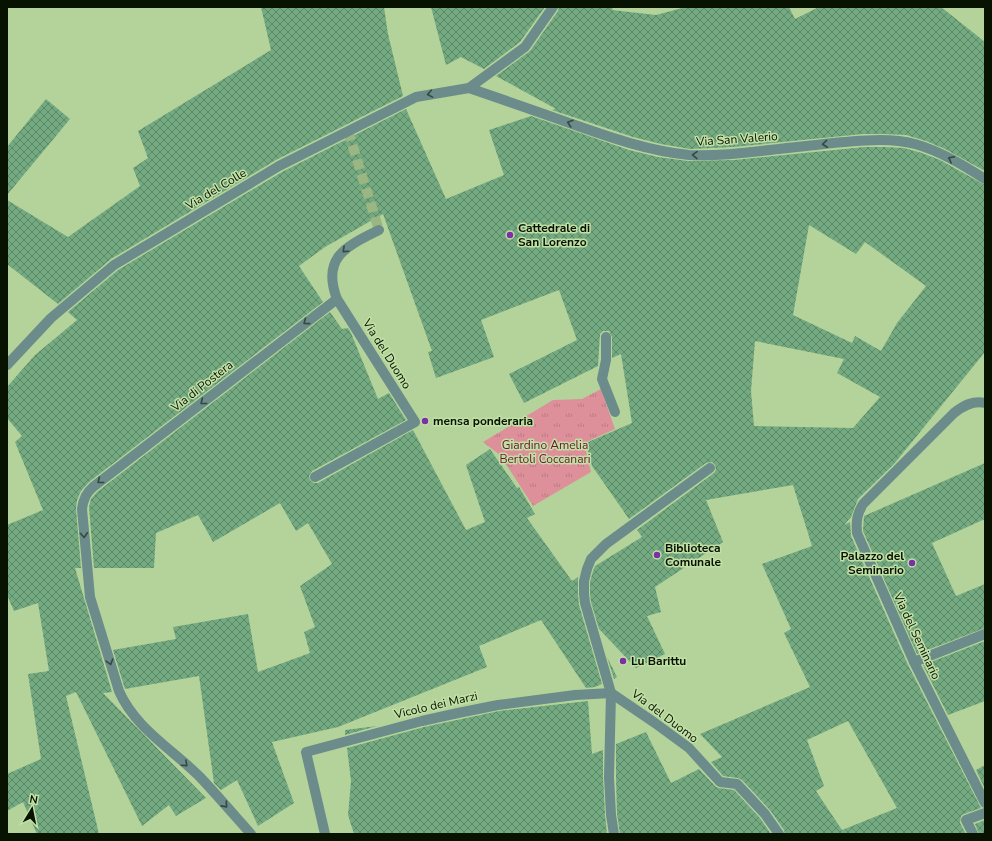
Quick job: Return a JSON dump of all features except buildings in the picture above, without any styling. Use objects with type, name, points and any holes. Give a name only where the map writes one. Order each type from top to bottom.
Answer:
[{"type":"street","points":[[469,88],[525,48],[553,7]]},
{"type":"street","name":"Via del Colle","points":[[7,365],[51,318],[87,286],[114,265],[279,166],[416,97],[469,88]]},
{"type":"street","name":"Via San Valerio","points":[[469,88],[620,140],[653,149],[689,155],[724,155],[864,141],[895,141],[914,144],[930,149],[985,178]]},
{"type":"street","name":"Via del Duomo","points":[[315,477],[415,422],[337,299],[332,284],[332,269],[338,257],[348,247],[379,230]]},
{"type":"street","name":"Via di Postera","points":[[251,834],[199,776],[132,714],[123,700],[90,597],[82,508],[85,496],[93,487],[337,299]]},
{"type":"street","points":[[606,337],[606,360],[602,379],[614,412]]},
{"type":"street","name":"Via del Seminario","points":[[985,404],[973,402],[954,413],[863,504],[858,512],[856,522],[857,532],[914,662],[985,803]]},
{"type":"street","points":[[614,834],[611,815],[609,777],[611,693],[585,603],[584,581],[587,569],[591,559],[606,544],[710,468]]},
{"type":"street","points":[[914,662],[985,634]]},
{"type":"street","name":"Via del Duomo","points":[[611,693],[689,748],[720,782],[737,784],[765,814],[779,834]]},
{"type":"street","name":"Vicolo dei Marzi","points":[[325,834],[306,752],[422,721],[498,705],[575,695],[611,693]]},
{"type":"street","points":[[973,834],[966,820],[985,813]]},
{"type":"green space","name":"Giardino Amelia Bertoli Coccanari","points":[[601,389],[615,429],[584,443],[591,472],[533,506],[500,455],[483,442],[553,400],[582,399]]},
{"type":"tunnel","points":[[348,131],[379,230]]},
{"type":"place","name":"Cattedrale di San Lorenzo","points":[[510,235]]},
{"type":"place","name":"mensa ponderaria","points":[[425,421]]},
{"type":"place","name":"Biblioteca Comunale","points":[[657,555]]},
{"type":"place","name":"Palazzo del Seminario","points":[[912,563]]},
{"type":"place","name":"Lu Barittu","points":[[623,661]]}]
